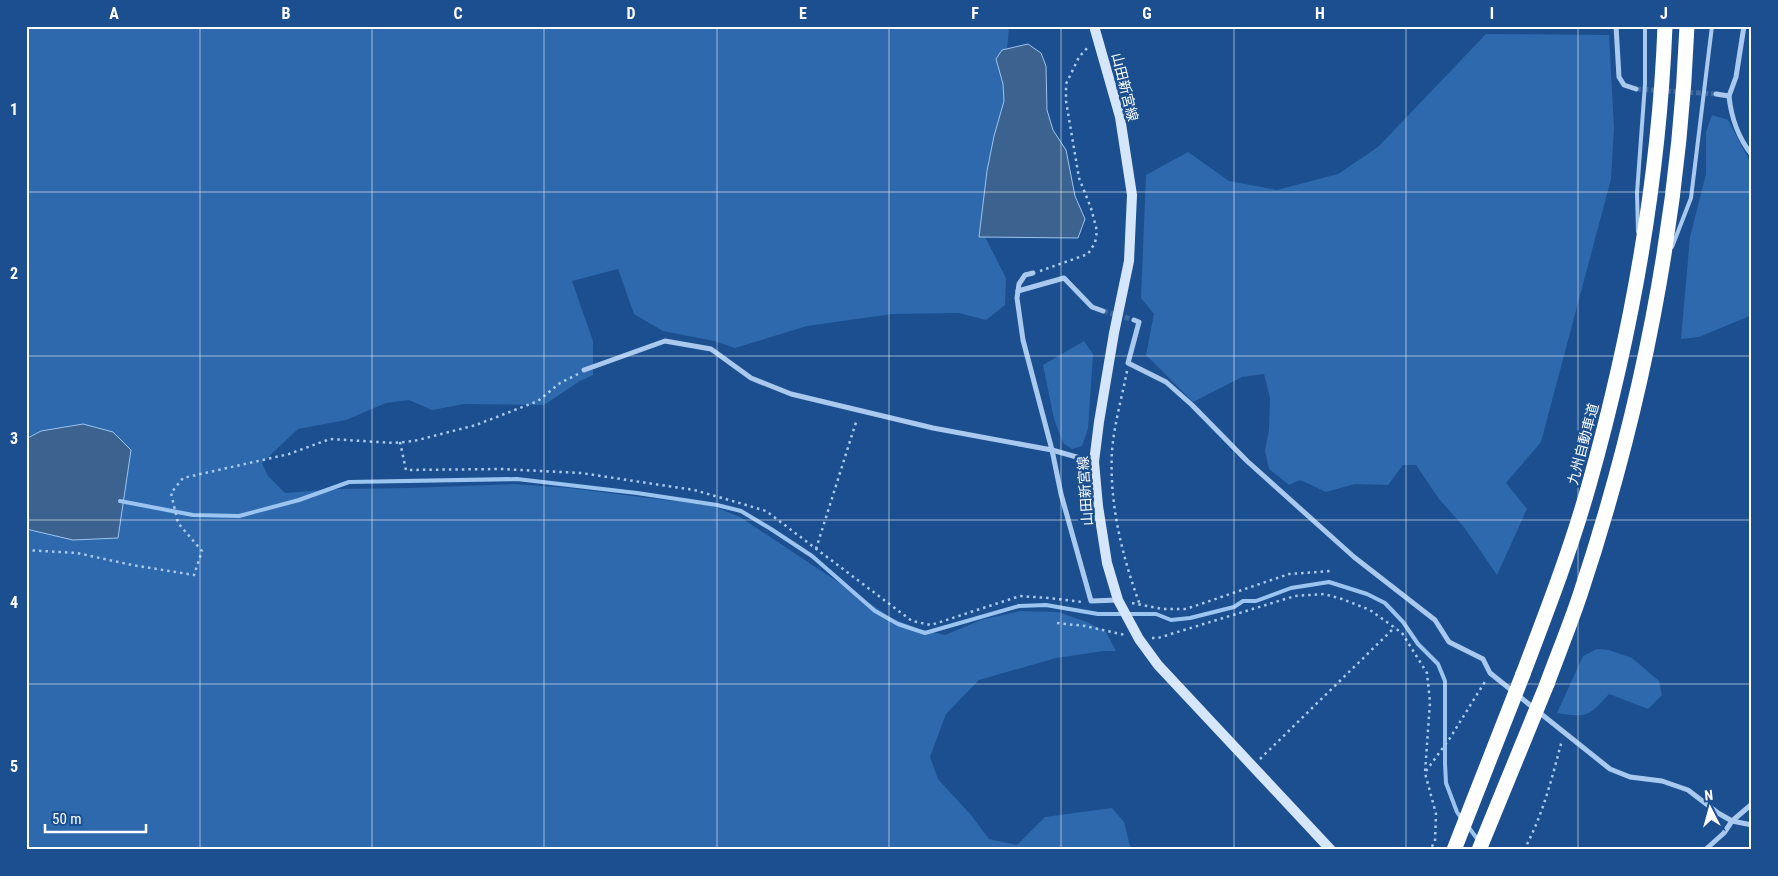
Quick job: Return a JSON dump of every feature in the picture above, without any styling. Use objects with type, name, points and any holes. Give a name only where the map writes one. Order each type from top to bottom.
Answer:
[{"type":"highway","name":"九州自動車道","points":[[1454,850],[1559,580],[1589,485],[1618,371],[1638,271],[1653,173],[1663,74],[1665,26]]},
{"type":"highway","points":[[1479,850],[1547,684],[1580,595],[1611,491],[1639,381],[1661,273],[1675,174],[1685,72],[1687,26]]},
{"type":"main road","name":"山田新宮線","points":[[1094,26],[1120,116],[1132,195],[1129,261],[1114,332],[1094,462],[1098,506],[1107,563],[1118,600],[1138,639],[1158,665],[1331,850]]},
{"type":"street","points":[[1616,26],[1619,77],[1624,86],[1636,89]]},
{"type":"street","points":[[1744,26],[1736,78],[1729,96],[1730,109],[1739,134],[1752,155]]},
{"type":"street","points":[[1716,94],[1729,96]]},
{"type":"street","points":[[1034,273],[1025,275],[1019,284],[1017,298],[1023,340],[1052,450],[1061,494],[1091,601],[1118,600]]},
{"type":"street","points":[[1018,291],[1064,278],[1092,307],[1102,311]]},
{"type":"street","points":[[1134,320],[1139,322],[1128,363],[1166,382],[1192,405],[1246,460],[1354,557],[1434,620],[1449,642],[1483,660],[1490,673],[1610,769],[1630,777],[1662,781],[1688,790],[1718,813],[1732,821],[1752,825]]},
{"type":"street","points":[[584,370],[666,341],[711,349],[751,378],[791,394],[933,428],[1052,450],[1094,462]]},
{"type":"street","points":[[1705,850],[1724,832],[1732,821],[1752,804]]},
{"type":"lane","points":[[1638,271],[1637,193],[1645,84],[1645,26]]},
{"type":"lane","points":[[1661,273],[1691,198],[1712,26]]},
{"type":"path","points":[[1034,273],[1088,254],[1095,244],[1097,231],[1091,208],[1079,178],[1066,100],[1066,84],[1079,57],[1088,47],[1099,41]]},
{"type":"path","points":[[1128,363],[1112,450],[1112,476],[1114,507],[1120,541],[1128,572],[1140,605]]},
{"type":"path","points":[[26,550],[77,554],[194,575],[202,551],[178,522],[171,492],[183,478],[289,454],[330,439],[414,441],[476,425],[538,401],[560,383],[584,370]]},
{"type":"path","points":[[816,549],[860,410]]},
{"type":"path","points":[[400,442],[406,470],[502,469],[581,473],[694,490],[766,512],[912,621],[931,625],[1020,596],[1080,603],[1091,601]]},
{"type":"path","points":[[1118,600],[1163,609],[1186,609],[1289,574],[1330,571]]},
{"type":"path","points":[[1057,624],[1085,626],[1138,639],[1158,638],[1294,596],[1324,594],[1370,610],[1402,633],[1427,673],[1430,702],[1425,773],[1436,814],[1435,841],[1430,850]]},
{"type":"path","points":[[1252,767],[1394,627]]},
{"type":"path","points":[[1425,773],[1450,738],[1490,673]]},
{"type":"path","points":[[1524,850],[1546,803],[1564,731]]},
{"type":"shaded area","points":[[26,26],[1009,26],[1006,63],[1014,134],[993,173],[980,227],[1006,278],[1005,305],[986,320],[959,313],[892,314],[807,326],[735,348],[714,341],[663,331],[634,314],[618,269],[572,281],[593,341],[593,375],[580,381],[544,405],[464,404],[432,410],[409,400],[386,403],[346,420],[298,429],[262,463],[268,476],[285,493],[337,489],[514,484],[569,488],[713,506],[740,517],[892,618],[915,628],[945,635],[981,620],[1020,611],[1058,612],[1087,622],[1106,632],[1116,651],[1056,658],[979,680],[946,714],[930,757],[938,779],[971,815],[989,839],[1017,845],[1045,817],[1112,808],[1124,822],[1131,850],[26,850]]},
{"type":"shaded area","points":[[1486,34],[1609,35],[1614,128],[1611,179],[1541,442],[1506,483],[1527,509],[1497,575],[1464,527],[1439,499],[1416,465],[1403,465],[1388,485],[1355,484],[1326,492],[1300,480],[1289,485],[1269,469],[1265,451],[1269,430],[1270,398],[1264,374],[1242,377],[1193,402],[1146,355],[1154,314],[1141,298],[1146,175],[1188,152],[1229,181],[1277,190],[1338,174],[1378,147]]},
{"type":"shaded area","points":[[1028,44],[1041,53],[1046,66],[1047,110],[1053,130],[1066,150],[1075,196],[1085,219],[1078,238],[979,237],[987,171],[1004,101],[1003,84],[996,59],[1002,50]]},
{"type":"shaded area","points":[[1712,115],[1728,120],[1752,162],[1752,315],[1699,337],[1681,339],[1690,237],[1706,174],[1706,132]]},
{"type":"shaded area","points":[[1084,341],[1093,354],[1088,429],[1082,446],[1072,449],[1063,443],[1054,419],[1043,365]]},
{"type":"shaded area","points":[[83,424],[113,432],[131,450],[118,538],[73,540],[26,529],[26,439],[41,431]]},
{"type":"shaded area","points":[[1597,649],[1609,650],[1632,658],[1659,681],[1662,695],[1648,709],[1609,694],[1597,707],[1587,714],[1557,713],[1583,656]]},
{"type":"waterway","points":[[120,501],[193,515],[239,516],[299,500],[349,482],[517,479],[637,493],[717,505],[741,511],[771,529],[812,556],[875,611],[898,624],[925,633],[1019,606],[1046,605],[1098,614],[1156,614],[1171,620],[1190,618],[1234,607],[1243,601],[1256,601],[1291,588],[1329,582],[1367,594],[1385,603],[1403,622],[1418,644],[1438,664],[1445,681],[1446,783],[1461,818]]},
{"type":"waterway","points":[[1467,825],[1478,840]]},
{"type":"tunnel","points":[[1636,89],[1716,94]]},
{"type":"tunnel","points":[[1103,311],[1134,320]]}]
